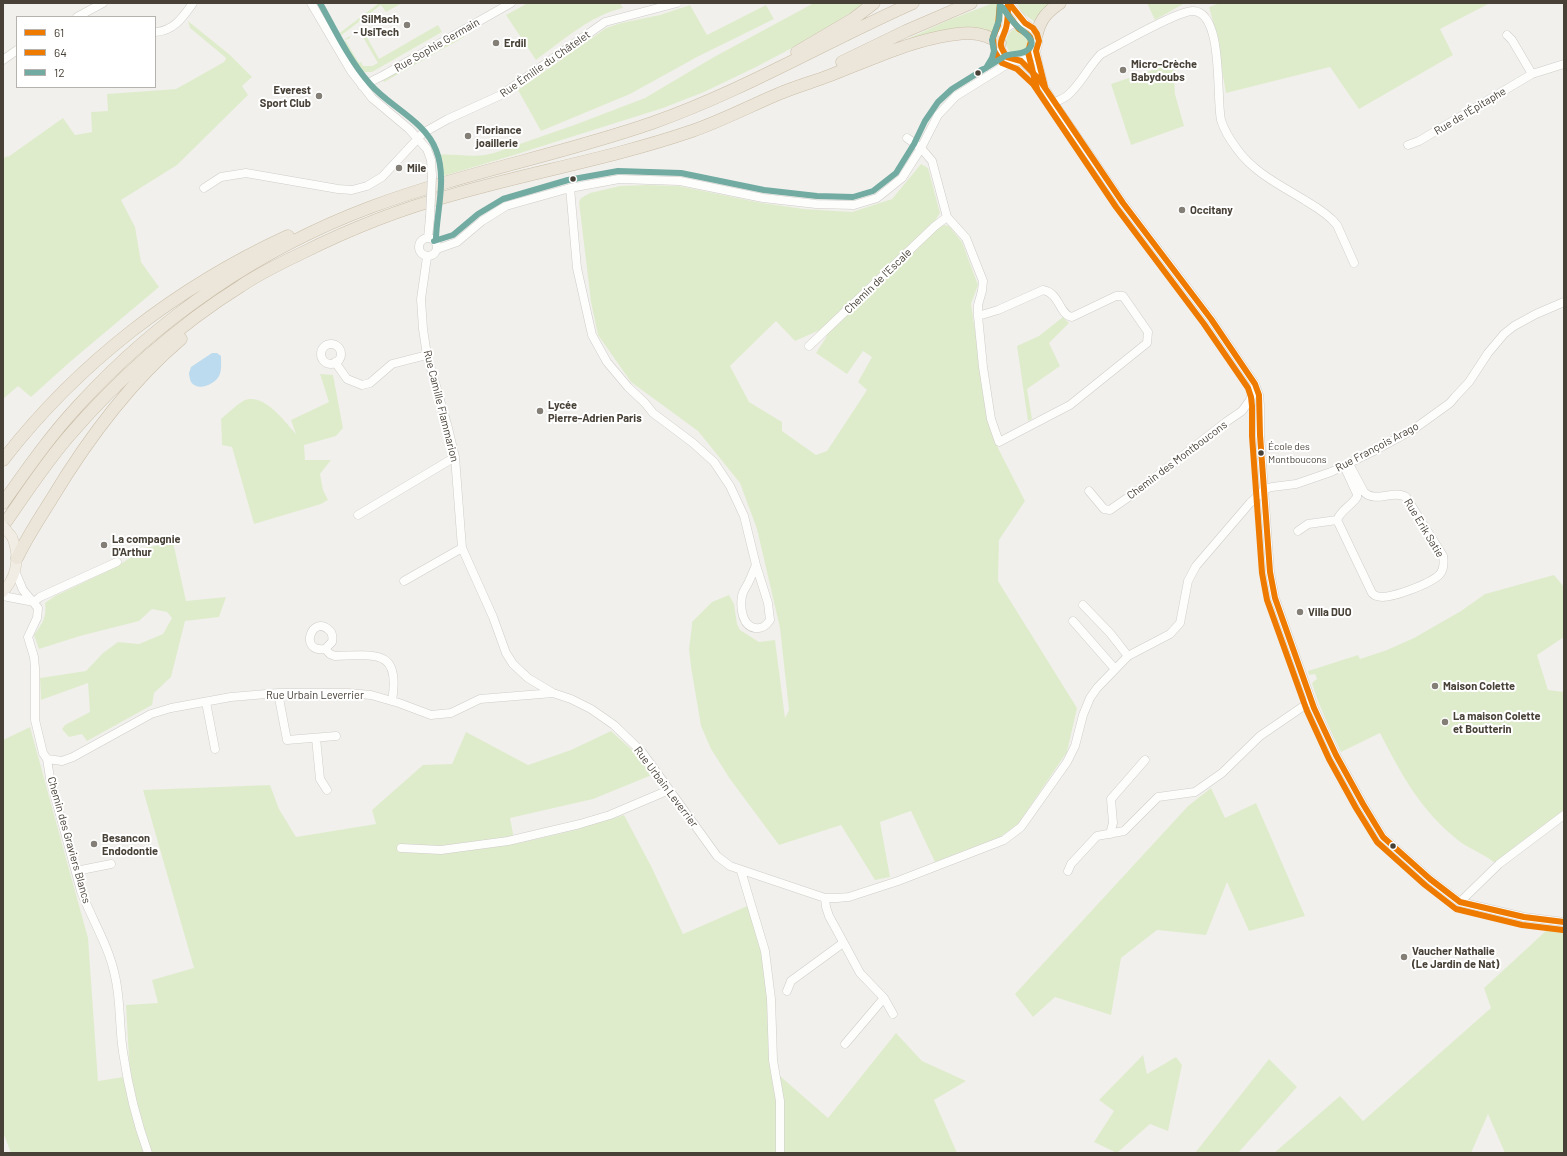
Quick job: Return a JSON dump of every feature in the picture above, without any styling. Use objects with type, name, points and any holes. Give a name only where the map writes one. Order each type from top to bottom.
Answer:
[{"type":"highway","points":[[738,88],[853,19],[874,3]]},
{"type":"highway","points":[[3,503],[46,444],[76,408],[128,356],[196,300],[255,262],[281,248],[370,207],[421,190],[563,150],[650,123],[738,88],[913,3]]},
{"type":"highway","points":[[3,526],[34,481],[68,438],[106,396],[142,360],[207,309],[264,272],[329,240],[372,221],[405,209],[453,194],[656,143],[716,122],[780,93],[906,31],[971,3]]},
{"type":"highway","points":[[1037,34],[1043,17],[1060,3]]},
{"type":"highway","points":[[780,93],[890,51],[938,37],[965,33],[980,34],[987,36],[1001,47]]},
{"type":"highway","points":[[3,460],[24,434],[67,388],[102,354],[159,310],[207,278],[254,252],[294,233],[340,220]]},
{"type":"highway","points":[[17,558],[23,545],[77,459],[100,425],[118,403],[175,344],[264,272]]},
{"type":"main road","points":[[3,526],[12,537],[15,544],[17,558],[15,572],[10,583],[3,592]]},
{"type":"street","points":[[79,16],[103,3]]},
{"type":"street","points":[[156,32],[171,28],[180,22],[193,3]]},
{"type":"street","points":[[311,3],[351,71],[362,86],[372,98],[417,137],[429,153],[432,176],[428,238]]},
{"type":"street","name":"Rue Sophie Germain","points":[[362,86],[511,3]]},
{"type":"street","name":"Rue Émilie du Châtelet","points":[[204,188],[221,177],[246,173],[338,190],[352,190],[367,186],[382,177],[417,137],[442,122],[501,95],[605,22],[678,3]]},
{"type":"street","points":[[437,249],[434,240],[428,238],[420,242],[418,247],[422,255],[427,257],[435,254],[437,249],[457,242],[482,221],[506,206],[570,188],[619,179],[680,181],[763,198],[816,204],[854,206],[877,198],[902,178],[921,148],[932,125],[944,108],[956,96],[991,74],[1017,61],[1030,58],[1036,51],[1039,44],[1037,34],[1033,28],[1025,23],[1009,3]]},
{"type":"street","points":[[1006,28],[1009,3]]},
{"type":"street","points":[[1054,103],[1069,95],[1094,61],[1101,54],[1158,24],[1185,13],[1193,11],[1200,13],[1207,18],[1212,30],[1217,66],[1221,119],[1237,150],[1252,166],[1266,177],[1325,213],[1337,225],[1354,263]]},
{"type":"street","points":[[991,74],[1000,60],[1001,35],[1006,28],[1015,23],[1025,23]]},
{"type":"street","points":[[1507,35],[1512,40],[1532,74]]},
{"type":"street","points":[[1001,47],[1007,57],[1017,61],[1035,74],[1123,203],[1211,319],[1255,384],[1259,395],[1260,435],[1270,572],[1275,598],[1312,701],[1336,756],[1383,837],[1430,880],[1460,902],[1524,916],[1564,922]]},
{"type":"street","points":[[3,60],[16,51]]},
{"type":"street","points":[[1036,51],[1044,86]]},
{"type":"street","name":"Rue de l'Épitaphe","points":[[1408,146],[1532,74],[1564,64]]},
{"type":"street","points":[[908,138],[921,148],[932,160],[947,217],[966,238],[983,281],[978,304],[978,316],[983,367],[991,419],[998,442],[1070,405],[1147,343],[1148,339],[1148,332],[1123,296],[1116,296],[1072,317],[1060,307],[1054,295],[1043,290],[998,310],[978,316]]},
{"type":"street","points":[[570,188],[577,268],[592,335],[598,349],[628,387],[653,413],[693,443],[714,462],[730,486],[744,516],[756,565],[768,603],[770,617],[767,624],[760,628],[753,628],[745,622],[741,602],[742,595],[756,565]]},
{"type":"street","name":"Chemin de l'Escale","points":[[809,346],[935,226],[947,217]]},
{"type":"street","name":"Rue Camille Flammarion","points":[[427,257],[421,300],[427,355],[455,457],[462,548],[493,617],[506,653],[513,664],[528,678],[553,693]]},
{"type":"street","name":"Rue François Arago","points":[[1265,489],[1272,486],[1296,484],[1346,465],[1414,429],[1450,403],[1469,382],[1492,347],[1504,334],[1514,326],[1536,314],[1564,302]]},
{"type":"street","points":[[336,362],[347,379],[362,385],[370,383],[392,364],[427,355]]},
{"type":"street","name":"Chemin des Montboucons","points":[[1089,491],[1104,509],[1110,510],[1242,411],[1250,400],[1255,384]]},
{"type":"street","points":[[358,515],[455,457]]},
{"type":"street","points":[[1298,531],[1308,524],[1337,520],[1341,512],[1352,504],[1357,497],[1357,494],[1346,465]]},
{"type":"street","name":"Rue Erik Satie","points":[[1337,520],[1369,586],[1376,596],[1385,597],[1424,585],[1441,574],[1444,564],[1443,556],[1406,497],[1396,493],[1376,497],[1367,495],[1346,465]]},
{"type":"street","name":"Rue Urbain Leverrier","points":[[47,759],[62,761],[73,757],[151,714],[171,708],[231,697],[278,693],[348,693],[371,695],[392,700],[431,715],[442,715],[451,713],[480,699],[553,693],[591,709],[614,725],[642,752],[718,856],[730,866],[741,871],[825,898],[849,897],[898,881],[1004,840],[1021,827],[1067,762],[1075,746],[1083,715],[1090,698],[1097,688],[1128,656],[1170,634],[1180,623],[1188,581],[1196,566],[1250,503],[1265,489]]},
{"type":"street","points":[[404,581],[462,548]]},
{"type":"street","points":[[34,602],[40,597],[117,562]]},
{"type":"street","points":[[15,572],[20,584],[34,602],[39,612],[28,637],[34,657],[35,668],[35,720],[43,753],[47,759]]},
{"type":"street","points":[[3,596],[34,602]]},
{"type":"street","points":[[1083,605],[1110,633],[1128,656]]},
{"type":"street","points":[[1073,621],[1115,669]]},
{"type":"street","points":[[325,649],[330,654],[335,656],[373,655],[383,658],[393,670],[394,685],[392,700]]},
{"type":"street","points":[[278,693],[287,740],[336,736]]},
{"type":"street","points":[[1068,871],[1071,864],[1097,836],[1124,831],[1158,796],[1195,792],[1222,773],[1260,736],[1312,701]]},
{"type":"street","points":[[206,702],[215,749]]},
{"type":"street","points":[[316,738],[320,779],[327,790]]},
{"type":"street","name":"Chemin des Graviers Blancs","points":[[47,759],[50,778],[87,907],[110,956],[117,990],[123,1051],[134,1105],[148,1153]]},
{"type":"street","points":[[1110,834],[1113,823],[1111,799],[1145,760]]},
{"type":"street","points":[[401,848],[441,850],[523,838],[610,816],[669,790]]},
{"type":"street","points":[[1460,902],[1499,864],[1564,815]]},
{"type":"street","points":[[76,871],[111,864]]},
{"type":"street","points":[[741,871],[765,951],[771,999],[773,1060],[780,1101],[780,1153]]},
{"type":"street","points":[[825,898],[829,916],[860,972],[884,998],[893,1014]]},
{"type":"street","points":[[787,990],[791,981],[844,943]]},
{"type":"street","points":[[845,1044],[884,998]]},
{"type":"green space","points":[[379,3],[402,3],[386,12],[381,5],[339,37],[337,35]]},
{"type":"green space","points":[[528,3],[620,3],[623,8],[611,11],[588,23],[536,60],[506,15]]},
{"type":"green space","points":[[814,3],[866,3],[809,39],[704,92],[663,108],[440,177],[437,155],[479,156],[494,153],[645,98],[714,57]]},
{"type":"green space","points":[[993,3],[1002,3],[1004,13],[1002,20],[993,36],[894,45],[949,20]]},
{"type":"green space","points":[[1017,3],[1053,3],[1035,22],[1022,13]]},
{"type":"green space","points":[[1147,3],[1185,3],[1155,20]]},
{"type":"green space","points":[[1220,3],[1490,3],[1440,29],[1453,55],[1359,109],[1330,67],[1226,93],[1214,25],[1209,7]]},
{"type":"green space","points":[[690,5],[707,35],[766,5],[774,19],[697,57],[630,94],[541,131],[518,90],[606,28],[621,23],[660,15]]},
{"type":"green space","points":[[188,21],[230,55],[252,77],[242,86],[248,95],[177,165],[121,200],[135,227],[141,262],[159,287],[71,361],[31,397],[18,386],[3,399],[3,159],[63,118],[75,135],[92,132],[91,112],[108,111],[107,94],[176,89],[224,62],[226,59],[225,57],[190,28]]},
{"type":"green space","points":[[438,25],[442,32],[372,72],[365,72],[357,68],[344,46],[345,39],[350,36],[350,38],[345,40],[359,63],[361,62],[363,66],[372,66],[378,63],[360,32],[355,34],[354,32],[361,28],[368,27],[363,30],[379,59]]},
{"type":"green space","points":[[1020,28],[1030,32],[1034,42],[1030,52],[1020,56],[1010,52],[1006,42],[1010,32]]},
{"type":"green space","points":[[463,35],[464,37],[384,82],[383,80]]},
{"type":"green space","points":[[1173,63],[1175,94],[1184,126],[1131,145],[1111,84]]},
{"type":"green space","points":[[921,164],[928,168],[940,213],[933,224],[822,329],[795,341],[776,321],[730,366],[749,402],[782,422],[782,431],[816,455],[827,451],[867,390],[858,382],[872,357],[863,351],[847,374],[816,353],[827,336],[825,334],[938,227],[944,225],[949,226],[962,242],[978,285],[971,304],[988,416],[998,448],[1025,501],[999,540],[998,581],[1077,708],[1067,752],[1018,824],[1000,837],[935,862],[911,811],[880,822],[890,877],[875,880],[841,825],[779,845],[730,779],[711,749],[701,726],[689,649],[692,622],[712,602],[729,595],[734,604],[737,624],[740,630],[759,642],[775,640],[785,718],[789,710],[780,628],[757,529],[740,483],[698,431],[631,382],[598,335],[591,302],[579,202],[581,198],[590,193],[620,186],[679,186],[762,203],[804,209],[852,212],[892,199]]},
{"type":"green space","points":[[1063,317],[1069,323],[1049,343],[1060,366],[1027,389],[1032,419],[1028,421],[1017,346],[1039,336]]},
{"type":"green space","points":[[320,374],[333,375],[343,428],[336,436],[304,445],[305,460],[331,460],[320,474],[323,490],[328,500],[321,504],[254,524],[232,447],[222,445],[221,419],[243,401],[251,399],[258,400],[273,409],[296,434],[291,420],[329,402]]},
{"type":"green space","points":[[173,542],[186,601],[226,597],[219,617],[185,621],[171,677],[154,693],[152,705],[87,741],[82,734],[69,737],[62,729],[65,725],[90,712],[88,683],[41,700],[40,678],[86,671],[103,653],[118,642],[139,644],[163,634],[172,618],[167,612],[152,609],[139,621],[80,636],[39,649],[34,635],[43,620],[45,603],[55,596],[116,567],[145,548]]},
{"type":"green space","name":"La maison Colette et Boutterin","points":[[1554,575],[1564,587],[1564,637],[1537,655],[1548,690],[1564,692],[1564,810],[1517,845],[1496,864],[1459,841],[1434,818],[1423,805],[1396,764],[1380,733],[1341,752],[1325,718],[1312,683],[1317,679],[1315,674],[1309,675],[1308,671],[1358,655],[1360,659],[1387,650],[1414,638],[1461,611],[1485,594]]},
{"type":"green space","points":[[30,727],[88,938],[98,1081],[130,1076],[126,1005],[158,1003],[152,980],[194,968],[143,790],[270,785],[279,809],[296,837],[376,824],[372,810],[423,765],[452,764],[466,732],[528,765],[571,750],[611,731],[631,749],[652,775],[593,799],[510,818],[515,844],[571,831],[624,815],[651,866],[683,934],[752,904],[767,946],[775,1064],[780,1076],[828,1118],[896,1033],[922,1061],[966,1081],[934,1100],[957,1153],[11,1153],[3,1132],[3,740]]},
{"type":"green space","points":[[1211,788],[1225,818],[1256,803],[1305,916],[1249,931],[1227,882],[1206,935],[1157,930],[1121,958],[1111,1015],[1055,997],[1033,1017],[1015,994],[1188,806]]},
{"type":"green space","points":[[1548,929],[1564,930],[1564,1153],[1505,1153],[1488,1114],[1471,1153],[1274,1153],[1340,1096],[1363,1121],[1491,1008],[1484,988]]},
{"type":"green space","points":[[1143,1055],[1147,1074],[1176,1057],[1182,1065],[1168,1131],[1150,1124],[1117,1153],[1094,1142],[1114,1111],[1099,1100]]},
{"type":"green space","points":[[1269,1059],[1297,1087],[1238,1153],[1195,1153]]},
{"type":"water","points":[[212,353],[217,353],[221,356],[221,369],[219,376],[214,382],[206,386],[202,387],[194,385],[189,376],[191,367]]},
{"type":"transit line","name":"12","points":[[320,3],[343,45],[362,75],[378,92],[416,122],[431,140],[436,150],[441,171],[436,238]]},
{"type":"transit line","name":"64","points":[[1000,3],[998,25],[993,37],[994,51],[1002,63],[1017,69],[1033,84],[1116,207],[1204,324],[1248,388],[1252,406],[1252,436],[1262,573],[1267,600],[1307,711],[1329,759],[1356,808],[1377,842],[1425,885],[1456,909],[1522,925],[1563,930]]},
{"type":"transit line","name":"12","points":[[981,70],[986,68],[994,51],[992,40],[999,20],[1000,3]]},
{"type":"transit line","name":"61","points":[[1008,3],[1007,25],[1001,43],[1002,49],[1007,57],[1021,61],[1039,79],[1123,203],[1211,319],[1255,384],[1259,395],[1260,435],[1270,572],[1275,598],[1314,708],[1336,755],[1363,804],[1383,837],[1430,879],[1460,902],[1524,917],[1564,922]]},
{"type":"transit line","name":"61","points":[[1009,3],[1025,23],[1033,28],[1037,34],[1039,41],[1036,51],[1045,87]]},
{"type":"transit line","name":"64","points":[[1003,8],[1019,29],[1030,37],[1031,41],[1028,52],[1037,89]]},
{"type":"transit line","name":"12","points":[[434,241],[453,235],[478,214],[503,199],[568,180],[618,171],[681,173],[764,190],[817,196],[853,197],[873,191],[896,173],[914,144],[925,121],[938,102],[952,89],[1005,56],[1024,52],[1030,47],[1032,44],[1029,37],[1014,23],[1003,8]]},
{"type":"place","name":"SilMach - UsiTech","points":[[407,25]]},
{"type":"place","name":"Erdil","points":[[496,43]]},
{"type":"place","name":"Micro-Crèche Babydoubs","points":[[1123,70]]},
{"type":"place","name":"Everest Sport Club","points":[[319,96]]},
{"type":"place","name":"Floriance joaillerie","points":[[468,136]]},
{"type":"place","name":"Mile","points":[[399,168]]},
{"type":"place","name":"Occitany","points":[[1182,210]]},
{"type":"place","name":"Lycée Pierre-Adrien Paris","points":[[540,411]]},
{"type":"place","name":"École des Montboucons","points":[[1261,453]]},
{"type":"place","name":"La compagnie D'Arthur","points":[[104,545]]},
{"type":"place","name":"Villa DUO","points":[[1300,612]]},
{"type":"place","name":"Maison Colette","points":[[1435,686]]},
{"type":"place","name":"La maison Colette et Boutterin","points":[[1445,722]]},
{"type":"place","name":"Besancon Endodontie","points":[[94,844]]},
{"type":"place","name":"Vaucher Nathalie (Le Jardin de Nat)","points":[[1404,957]]}]
